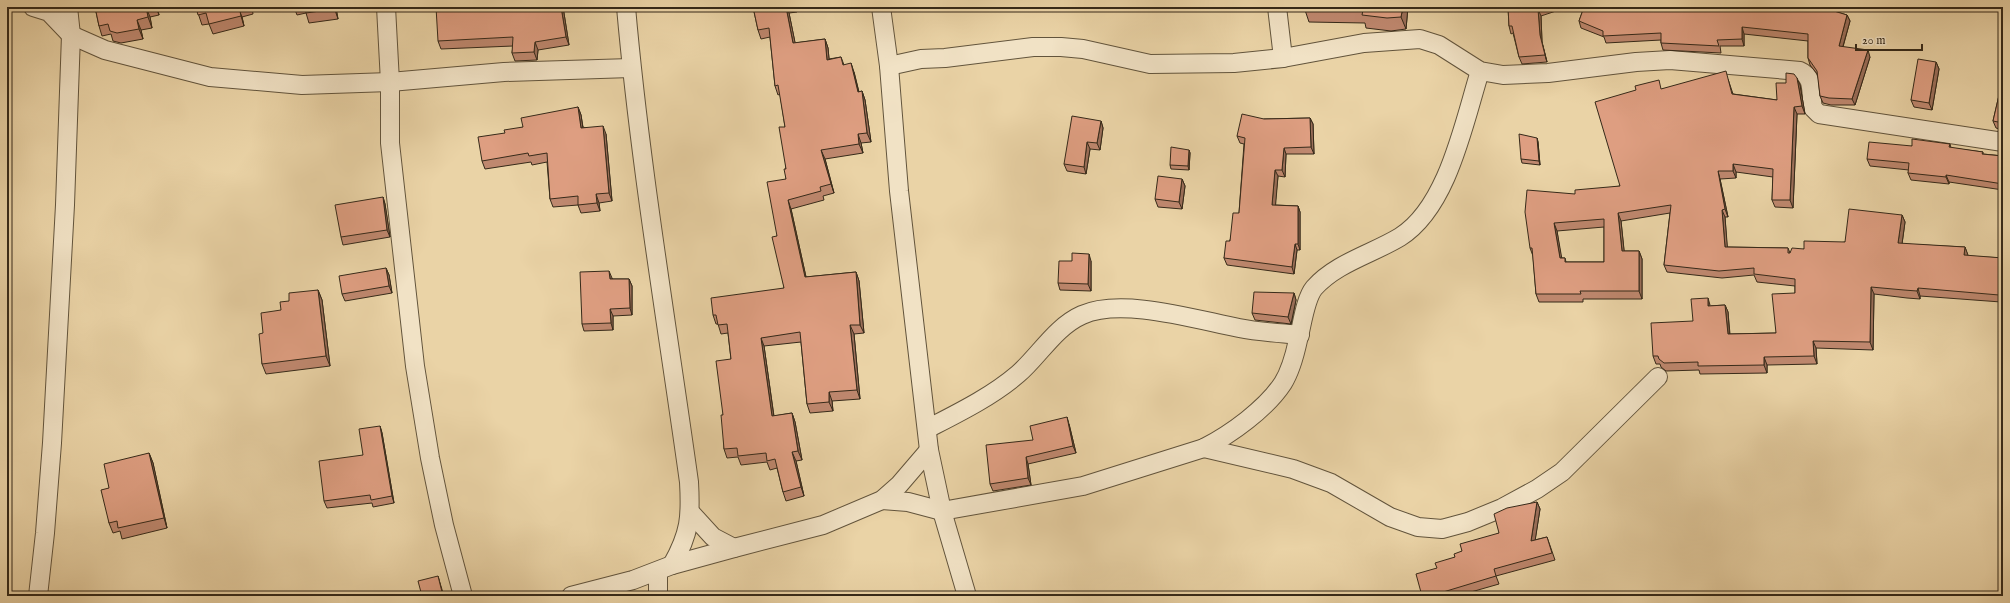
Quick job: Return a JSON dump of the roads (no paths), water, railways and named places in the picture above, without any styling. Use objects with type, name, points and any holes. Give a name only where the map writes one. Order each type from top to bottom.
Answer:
[{"type":"street","points":[[33,7],[49,12],[71,36],[105,50],[210,77],[302,85],[390,82],[504,72],[631,68]]},
{"type":"street","points":[[38,596],[45,533],[52,443],[65,205],[71,36],[68,7]]},
{"type":"street","points":[[386,7],[390,82],[390,143],[415,366],[430,458],[444,526],[463,596]]},
{"type":"street","points":[[626,7],[631,68],[654,242],[688,474],[691,513],[686,538],[665,568],[658,596]]},
{"type":"street","points":[[881,7],[889,66],[899,191],[929,450],[942,511],[966,596]]},
{"type":"street","points":[[1278,7],[1283,58]]},
{"type":"street","points":[[889,66],[921,59],[945,58],[1033,47],[1083,49],[1150,64],[1234,63],[1283,58],[1364,43],[1420,39],[1439,45],[1480,71],[1502,75],[1548,73],[1636,62],[1670,60],[1800,71],[1808,76],[1811,83],[1813,108],[1819,114],[2003,142]]},
{"type":"street","points":[[882,500],[908,502],[942,511],[1083,486],[1204,448],[1222,439],[1264,404],[1283,383],[1294,358],[1305,310],[1313,289],[1331,274],[1401,237],[1416,223],[1436,198],[1446,178],[1480,71]]},
{"type":"street","points":[[927,429],[988,395],[1018,374],[1063,328],[1081,315],[1095,310],[1111,308],[1133,309],[1242,329],[1300,336]]},
{"type":"street","points":[[1204,448],[1293,468],[1330,483],[1390,517],[1418,528],[1442,529],[1468,522],[1502,508],[1537,489],[1562,472],[1658,377]]},
{"type":"street","points":[[571,596],[734,548],[824,526],[882,500],[899,485],[929,450]]},
{"type":"street","points":[[691,513],[713,537],[734,548]]}]
